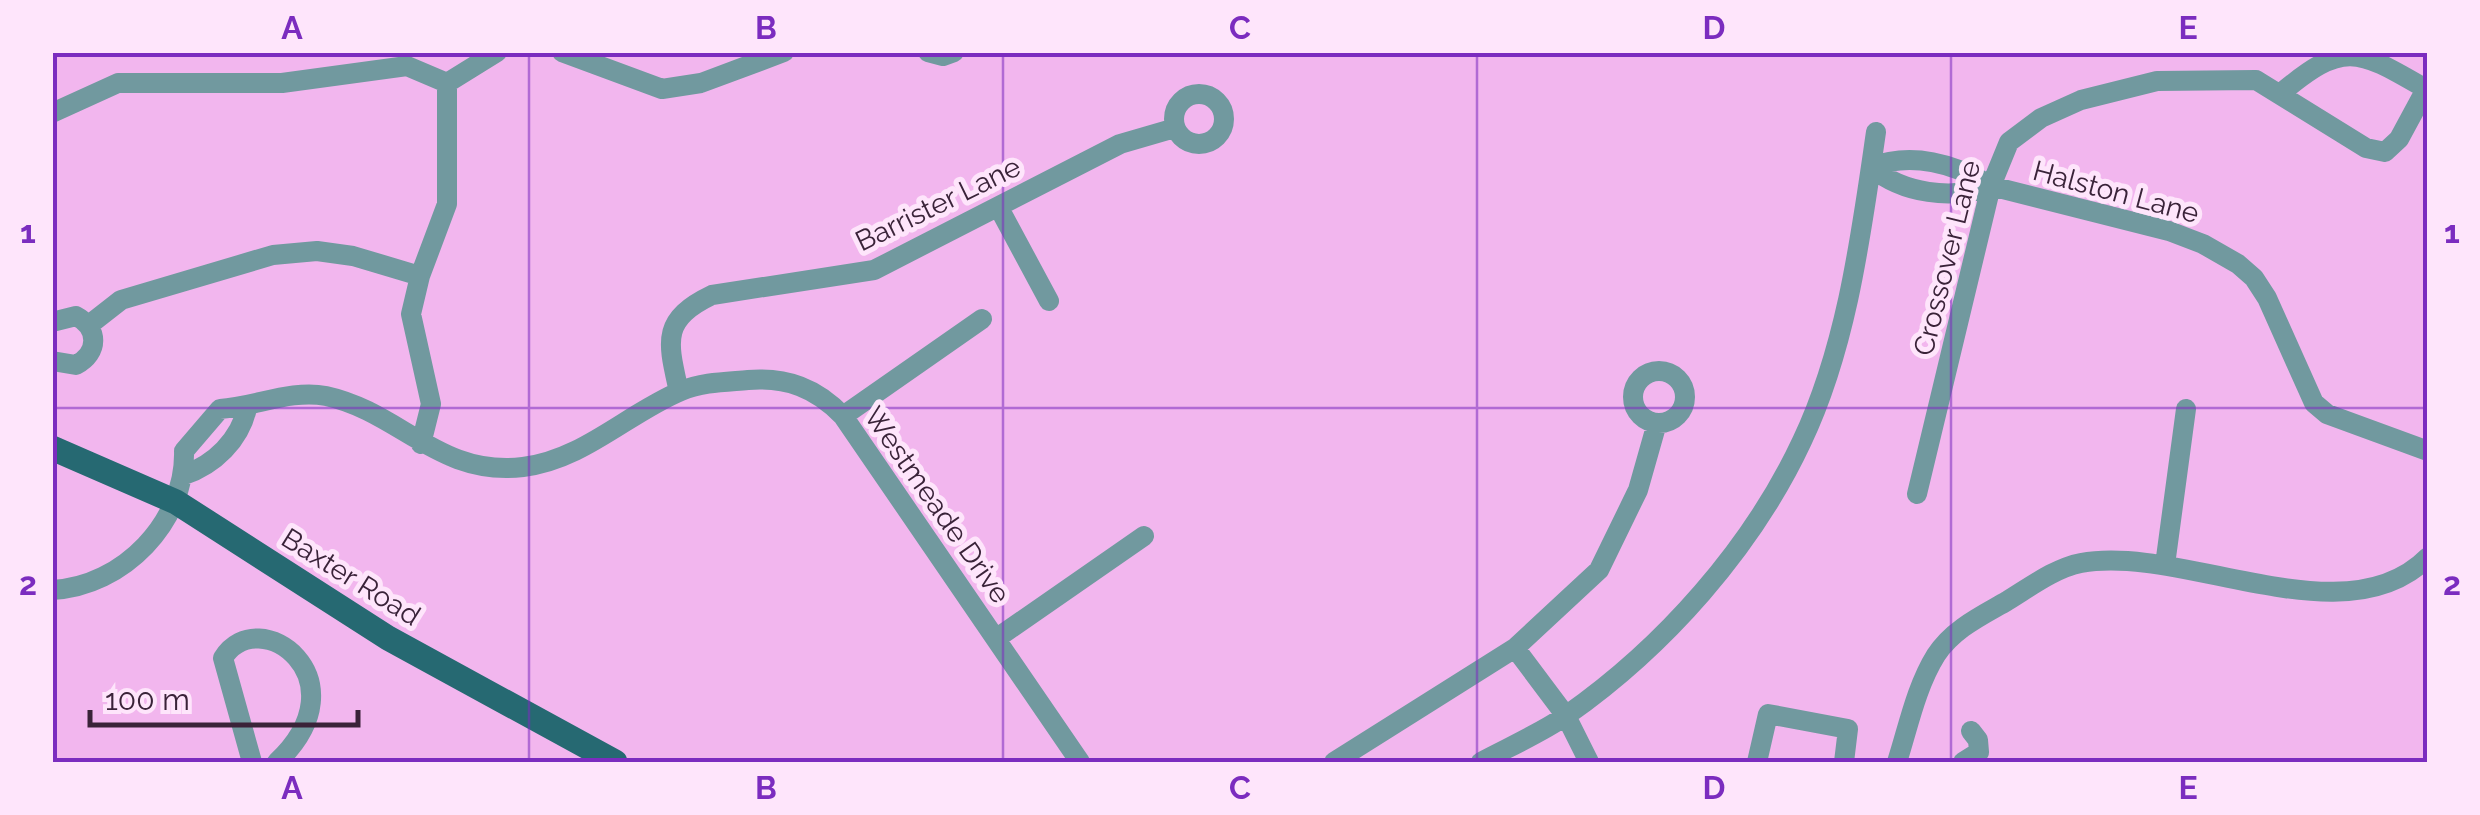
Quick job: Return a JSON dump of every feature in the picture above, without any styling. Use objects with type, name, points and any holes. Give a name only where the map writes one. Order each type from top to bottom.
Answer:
[{"type":"main road","name":"Baxter Road","points":[[52,448],[176,502],[388,638],[615,762]]},
{"type":"street","points":[[447,83],[497,52]]},
{"type":"street","points":[[562,52],[662,89],[691,86],[784,52]]},
{"type":"street","points":[[928,52],[943,56],[954,52]]},
{"type":"street","name":"Crossover Lane","points":[[1916,494],[1991,186],[2010,142],[2070,103],[2157,81],[2256,80],[2366,148],[2385,152],[2399,138],[2426,90],[2371,57],[2336,56],[2314,66],[2280,94]]},
{"type":"street","points":[[52,113],[118,84],[282,84],[407,66],[447,83]]},
{"type":"street","points":[[421,444],[431,404],[411,314],[446,204],[447,83]]},
{"type":"street","name":"Barrister Lane","points":[[679,392],[670,350],[671,329],[680,314],[695,303],[712,295],[874,270],[1120,144],[1175,128]]},
{"type":"street","points":[[1481,762],[1566,716],[1648,649],[1706,588],[1760,513],[1802,441],[1834,350],[1861,239],[1876,132]]},
{"type":"street","name":"Halston Lane","points":[[1871,167],[1890,184],[1963,196],[1991,186],[2203,244],[2254,278],[2314,402],[2327,414],[2428,451]]},
{"type":"street","points":[[999,208],[1049,301]]},
{"type":"street","points":[[88,324],[121,300],[273,255],[317,252],[354,256],[420,276]]},
{"type":"street","points":[[52,322],[68,315],[88,324],[94,340],[90,356],[68,366],[52,361]]},
{"type":"street","points":[[843,416],[982,319]]},
{"type":"street","name":"Westmeade Drive","points":[[52,590],[117,572],[132,561],[176,502],[184,476],[208,468],[243,426],[247,408],[296,395],[324,396],[363,409],[451,460],[485,468],[526,467],[568,454],[679,392],[713,382],[769,378],[824,396],[843,416],[1080,762]]},
{"type":"street","points":[[2165,565],[2186,408]]},
{"type":"street","points":[[1334,762],[1515,648],[1599,570],[1638,490],[1657,423]]},
{"type":"street","points":[[997,638],[1144,536]]},
{"type":"street","points":[[1897,762],[1922,683],[1952,633],[2064,567],[2103,561],[2165,565],[2236,580],[2345,591],[2388,584],[2428,557]]},
{"type":"street","points":[[252,762],[223,658],[240,643],[258,639],[293,652],[312,683],[309,721],[277,762]]},
{"type":"street","points":[[1515,648],[1566,716],[1589,762]]},
{"type":"street","points":[[1757,762],[1768,714],[1848,730],[1844,762]]},
{"type":"street","points":[[1963,762],[1979,752],[1978,740],[1970,731]]}]
